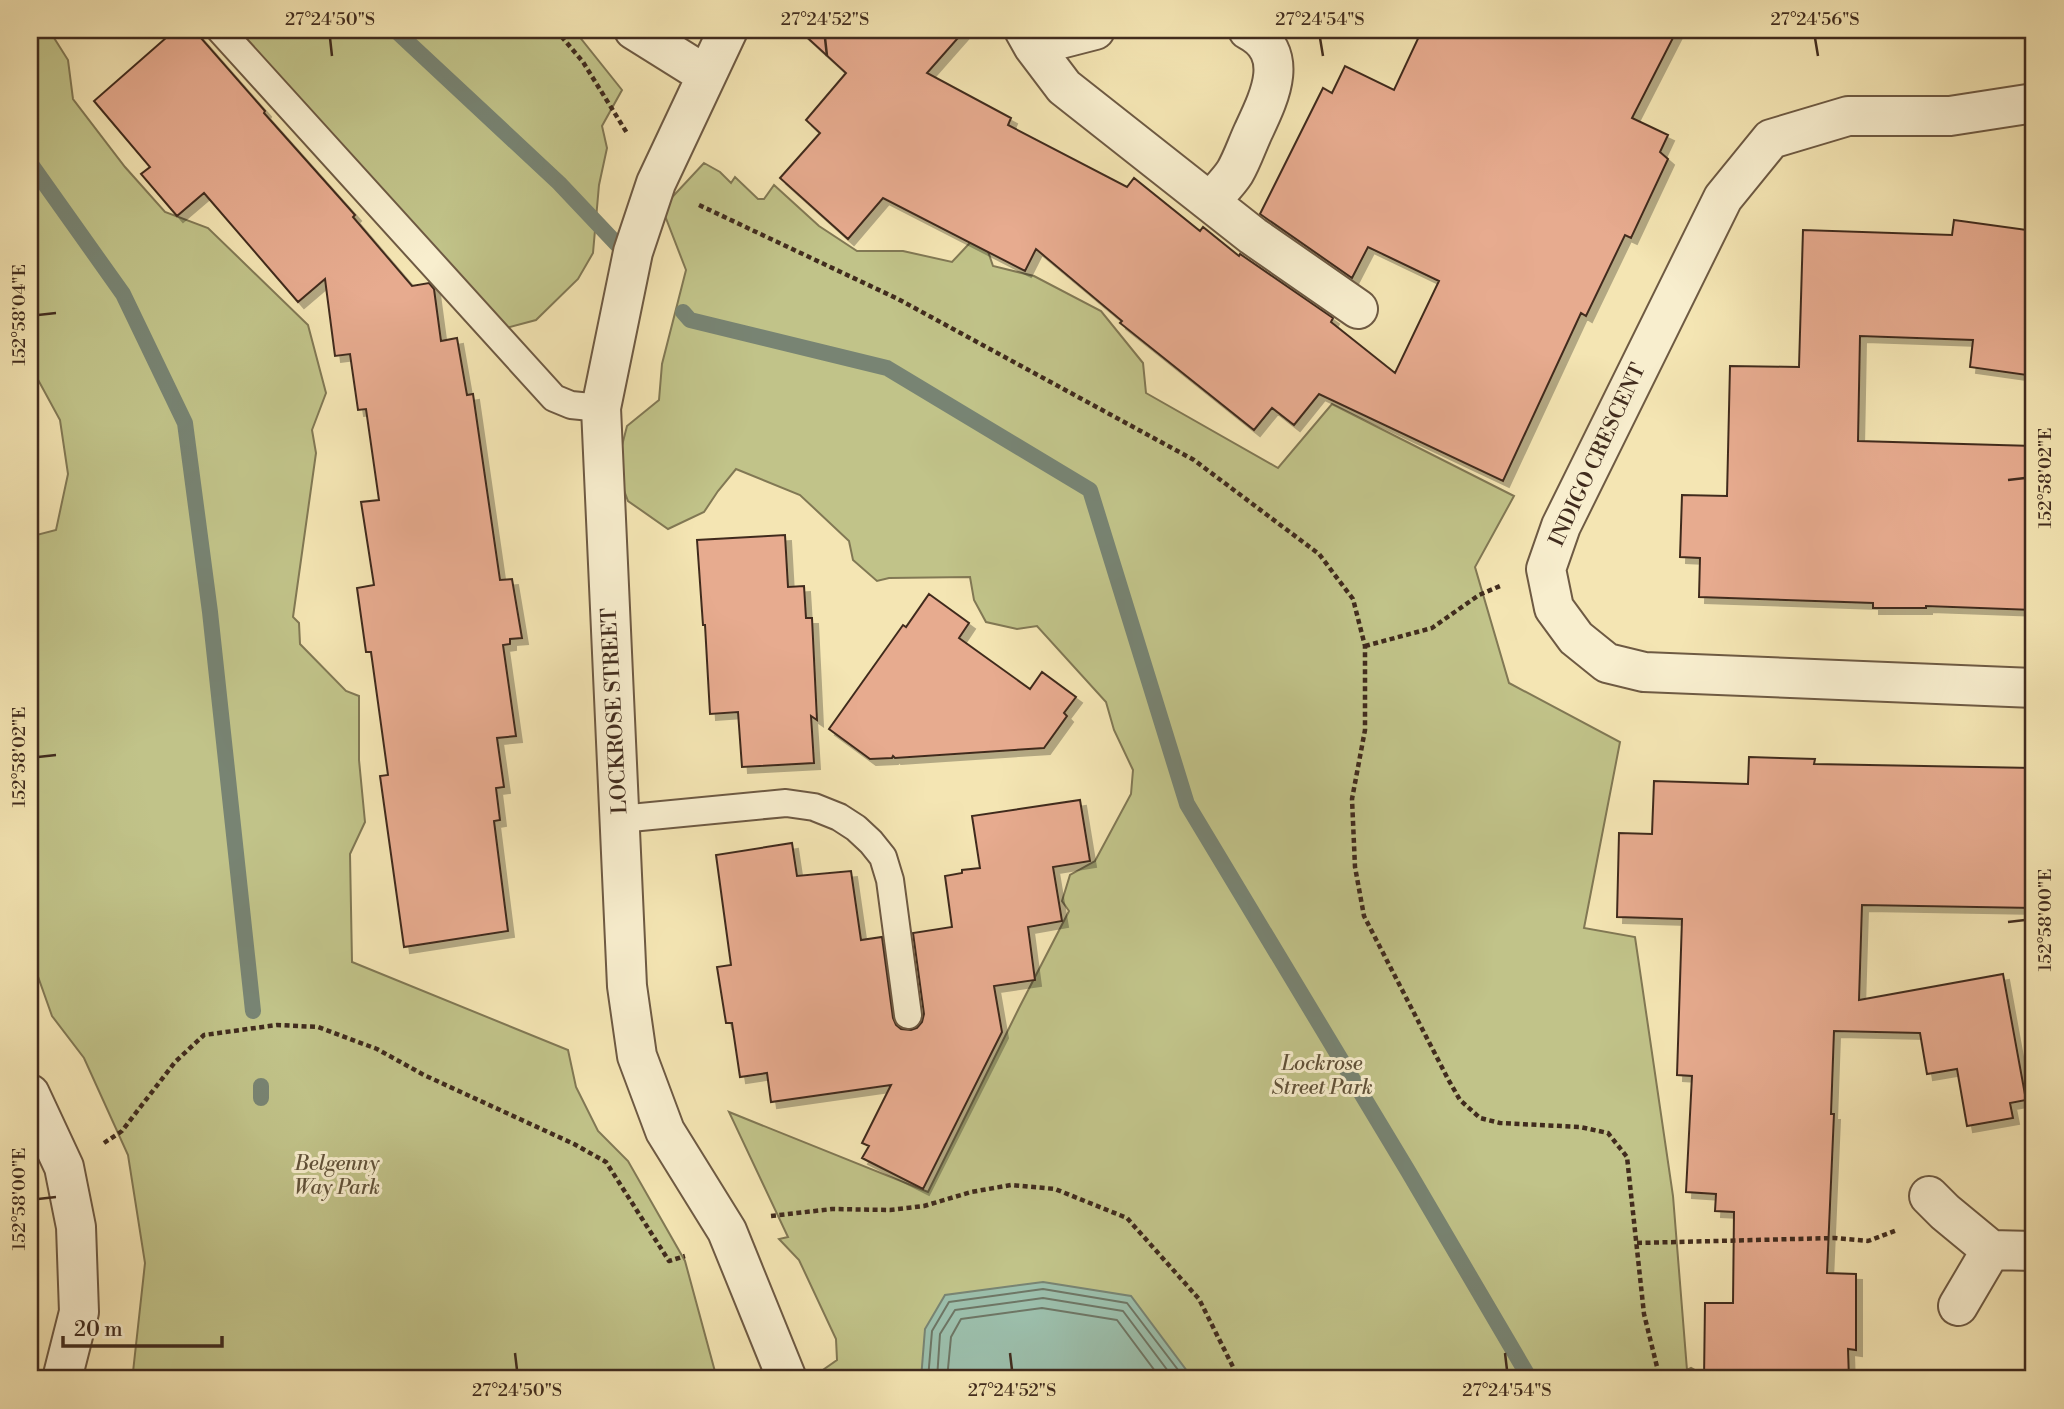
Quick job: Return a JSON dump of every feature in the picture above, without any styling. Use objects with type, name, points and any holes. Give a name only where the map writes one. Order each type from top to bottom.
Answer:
[{"type":"street","points":[[634,30],[706,75]]},
{"type":"street","name":"LOCKROSE STREET","points":[[728,30],[656,183],[633,252],[601,408],[627,986],[637,1056],[665,1131],[727,1231],[787,1379]]},
{"type":"street","points":[[1095,30],[1029,38],[1064,87],[1253,236],[1358,309]]},
{"type":"street","points":[[1210,202],[1235,172],[1271,93],[1274,75],[1268,44],[1248,30]]},
{"type":"street","name":"INDIGO CRESCENT","points":[[2034,103],[1950,116],[1848,116],[1771,139],[1723,198],[1561,526],[1546,569],[1554,608],[1576,638],[1607,663],[1644,672],[2034,688]]},
{"type":"street","points":[[30,1094],[64,1167],[76,1227],[79,1312],[62,1379]]},
{"type":"street","points":[[1937,1204],[1991,1250],[2034,1251]]},
{"type":"street","points":[[1958,1306],[1991,1250]]},
{"type":"lane","points":[[220,30],[554,398],[571,405],[601,408]]},
{"type":"lane","points":[[620,819],[786,803],[814,807],[839,817],[856,828],[872,842],[883,858],[890,880],[908,1014]]},
{"type":"path","points":[[556,30],[583,62],[656,183],[898,299],[1194,460],[1319,554],[1353,599],[1366,646],[1365,730],[1352,799],[1355,867],[1364,916],[1460,1100],[1480,1118],[1500,1123],[1580,1127],[1608,1133],[1627,1157],[1644,1314],[1660,1379]]},
{"type":"path","points":[[1366,646],[1433,628],[1479,595],[1546,569]]},
{"type":"path","points":[[1637,1243],[1834,1238],[1868,1241],[1937,1204]]},
{"type":"green space","name":"Belgenny Way Park","points":[[30,30],[49,30],[68,60],[73,99],[125,167],[165,212],[208,228],[308,325],[326,393],[312,430],[316,453],[293,617],[299,623],[300,644],[346,691],[359,696],[359,760],[365,822],[350,854],[352,962],[568,1050],[576,1087],[598,1131],[628,1161],[685,1261],[717,1379],[130,1379],[145,1263],[128,1155],[84,1058],[52,1016],[30,954],[30,534],[33,536],[56,530],[68,474],[60,420],[30,365]]},
{"type":"green space","points":[[233,30],[574,30],[622,90],[602,126],[607,148],[599,185],[593,253],[578,279],[536,320],[502,329]]},
{"type":"green space","name":"Lockrose Street Park","points":[[704,163],[720,172],[731,183],[735,177],[758,199],[764,199],[774,185],[819,226],[857,251],[903,251],[952,262],[981,231],[993,266],[1034,276],[1101,311],[1143,363],[1146,393],[1278,468],[1332,404],[1514,496],[1475,567],[1509,683],[1620,742],[1584,928],[1635,937],[1673,1196],[1687,1370],[1691,1368],[1711,1379],[810,1379],[837,1360],[836,1339],[799,1260],[779,1239],[788,1237],[729,1112],[928,1192],[1069,911],[1062,901],[1070,875],[1095,861],[1131,794],[1133,770],[1114,730],[1106,702],[1037,626],[1017,629],[986,622],[974,600],[970,577],[889,578],[877,581],[853,560],[849,541],[800,495],[736,469],[704,512],[668,529],[628,501],[616,469],[627,426],[659,400],[662,364],[686,270],[662,208]]},
{"type":"water","points":[[1043,1282],[1131,1296],[1193,1379],[921,1379],[925,1329],[945,1295]]},
{"type":"building","points":[[175,30],[194,30],[355,215],[353,217],[412,286],[429,283],[434,289],[441,341],[457,338],[467,395],[473,394],[500,580],[512,579],[522,638],[510,639],[510,644],[503,645],[516,736],[497,738],[504,787],[496,788],[500,820],[494,821],[508,931],[404,947],[380,776],[388,775],[371,652],[366,652],[357,588],[374,585],[361,502],[379,500],[366,409],[358,410],[350,354],[335,356],[325,279],[298,302],[204,193],[177,216],[141,174],[150,167],[94,101]]},
{"type":"building","points":[[799,30],[965,30],[927,73],[1011,118],[1008,125],[1127,187],[1134,178],[1200,231],[1203,227],[1239,256],[1240,254],[1333,318],[1331,322],[1395,373],[1439,281],[1368,247],[1352,278],[1260,214],[1323,88],[1332,93],[1345,66],[1394,90],[1422,30],[1677,30],[1632,118],[1668,135],[1660,152],[1668,159],[1631,238],[1625,235],[1586,316],[1581,313],[1503,481],[1319,394],[1294,425],[1272,408],[1254,430],[1120,323],[1122,321],[1036,249],[1025,271],[883,198],[848,239],[780,178],[820,133],[806,120],[846,73]]},
{"type":"building","points":[[1954,220],[2034,231],[2034,376],[1970,367],[1973,340],[1860,336],[1858,441],[2034,446],[2034,610],[1926,606],[1873,608],[1873,603],[1699,597],[1700,558],[1680,557],[1682,495],[1727,496],[1730,366],[1799,367],[1803,230],[1952,235]]},
{"type":"building","points":[[785,535],[788,587],[804,586],[806,618],[812,618],[817,720],[811,716],[814,763],[742,767],[738,712],[710,714],[697,540]]},
{"type":"building","points":[[929,594],[969,623],[959,638],[1030,689],[1042,672],[1076,697],[1064,713],[1067,716],[1044,748],[870,759],[829,729],[903,625],[906,627]]},
{"type":"building","points":[[1749,757],[1815,759],[1814,764],[2034,768],[2034,908],[1862,905],[1859,1000],[2003,974],[2026,1100],[2010,1103],[2013,1118],[1967,1126],[1957,1069],[1927,1074],[1920,1033],[1834,1031],[1831,1114],[1834,1114],[1827,1273],[1856,1274],[1856,1350],[1848,1349],[1849,1379],[1704,1379],[1705,1303],[1733,1303],[1734,1212],[1715,1211],[1716,1194],[1686,1192],[1692,1076],[1677,1075],[1682,919],[1617,917],[1619,833],[1652,834],[1654,781],[1748,784]]},
{"type":"building","points":[[1080,800],[1090,861],[1053,867],[1062,921],[1028,927],[1035,980],[994,986],[1002,1032],[923,1189],[862,1158],[869,1146],[862,1143],[891,1085],[771,1102],[767,1073],[740,1077],[732,1023],[726,1023],[717,967],[731,965],[716,855],[792,843],[797,876],[851,871],[861,940],[882,937],[893,1018],[901,1029],[911,1030],[922,1022],[924,1014],[913,933],[952,927],[945,876],[980,868],[972,816]]},
{"type":"waterway","points":[[395,30],[559,183],[629,257]]},
{"type":"waterway","points":[[30,163],[123,294],[185,423],[210,612],[253,1011]]},
{"type":"waterway","points":[[683,312],[690,320],[887,368],[1090,490],[1187,804],[1530,1379]]},
{"type":"waterway","points":[[261,1086],[261,1098]]}]
